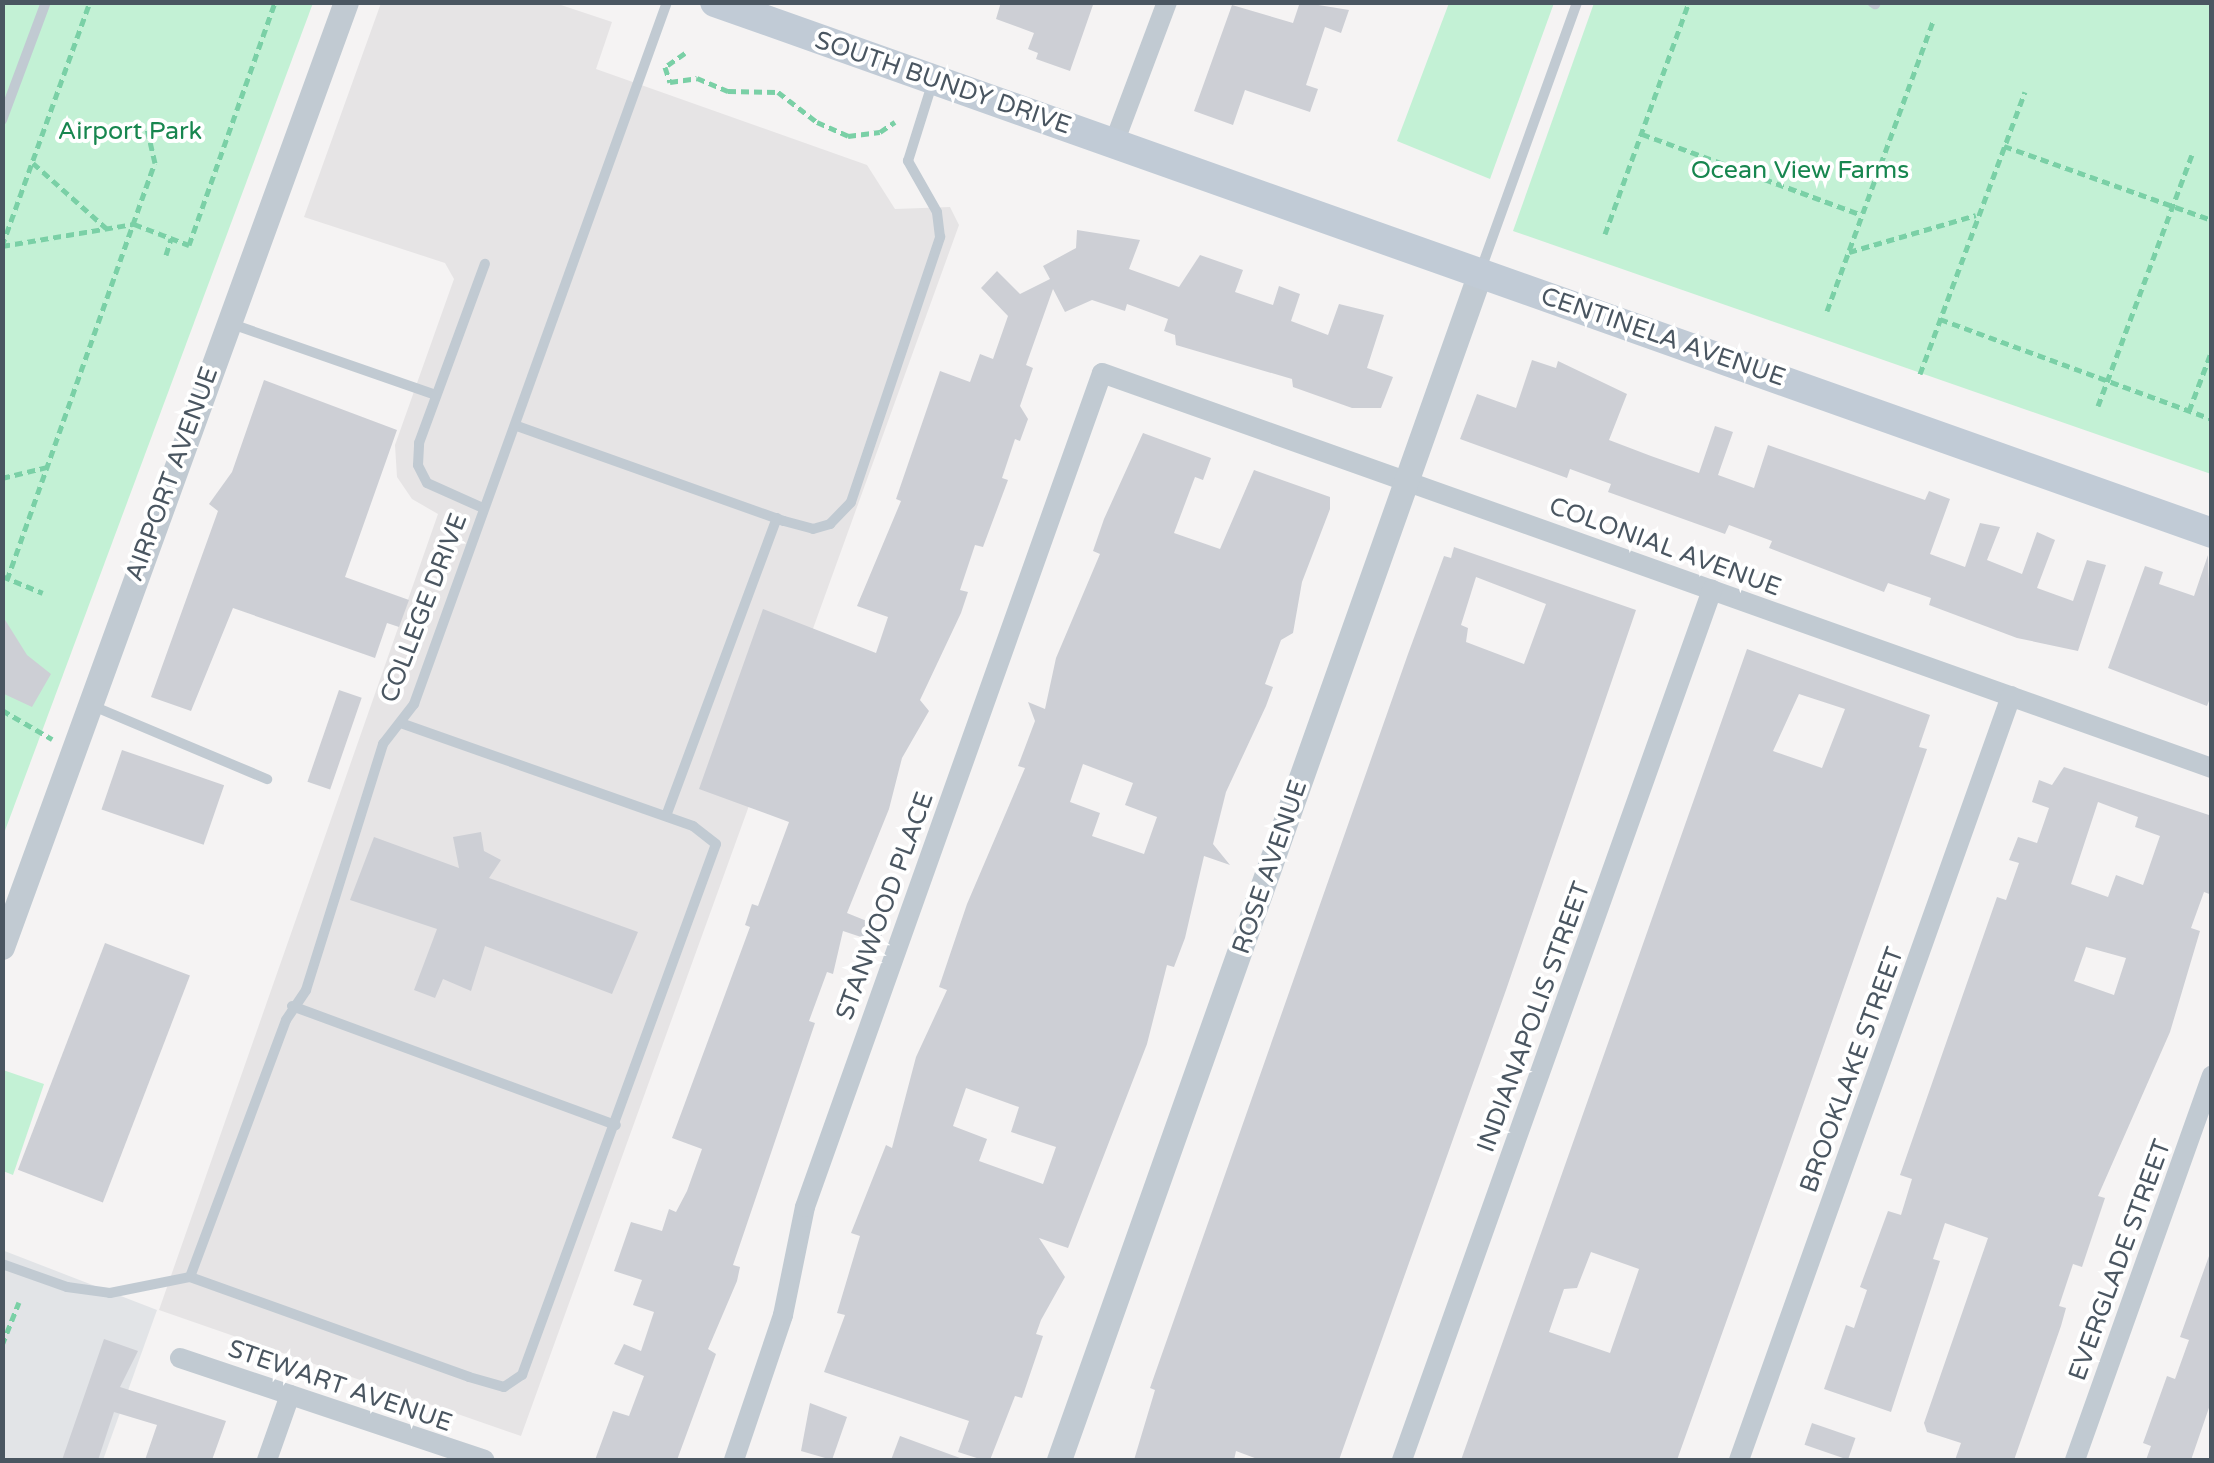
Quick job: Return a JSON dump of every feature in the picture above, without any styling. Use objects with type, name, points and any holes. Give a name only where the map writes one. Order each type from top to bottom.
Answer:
[{"type":"main road","name":"SOUTH BUNDY DRIVE","points":[[714,2],[1114,144]]},
{"type":"main road","name":"CENTINELA AVENUE","points":[[1114,144],[2212,533]]},
{"type":"street","name":"AIRPORT AVENUE","points":[[2,947],[346,2]]},
{"type":"street","points":[[1114,144],[1167,2]]},
{"type":"street","name":"ROSE AVENUE","points":[[1058,1460],[1480,273]]},
{"type":"street","name":"COLONIAL AVENUE","points":[[1102,373],[2212,768]]},
{"type":"street","name":"STANWOOD PLACE","points":[[734,1460],[783,1314],[805,1207],[1102,373]]},
{"type":"street","name":"INDIANAPOLIS STREET","points":[[1402,1460],[1712,590]]},
{"type":"street","name":"BROOKLAKE STREET","points":[[1739,1460],[2011,696]]},
{"type":"street","name":"EVERGLADE STREET","points":[[2076,1460],[2212,1076]]},
{"type":"street","name":"STEWART AVENUE","points":[[180,1358],[484,1460]]},
{"type":"street","points":[[267,1460],[290,1395]]},
{"type":"lane","points":[[2,120],[46,2]]},
{"type":"lane","name":"COLLEGE DRIVE","points":[[190,1277],[292,1006],[317,960],[330,898],[382,744],[414,704],[667,2]]},
{"type":"lane","points":[[1480,273],[1577,2]]},
{"type":"lane","points":[[517,426],[777,518],[813,529],[830,524],[851,502],[940,237],[937,212],[908,161],[933,80]]},
{"type":"lane","points":[[483,508],[427,483],[418,465],[436,395],[485,264]]},
{"type":"lane","points":[[227,323],[436,395]]},
{"type":"lane","points":[[666,816],[777,518]]},
{"type":"lane","points":[[89,704],[268,779]]},
{"type":"lane","points":[[2,1264],[66,1287],[110,1293],[190,1277],[504,1387],[530,1360],[714,859],[716,844],[706,833],[666,816],[400,723]]},
{"type":"lane","points":[[292,1006],[616,1126]]},
{"type":"path","points":[[2,246],[90,2]]},
{"type":"path","points":[[2,246],[134,224],[189,245],[275,2]]},
{"type":"path","points":[[1605,234],[1689,2]]},
{"type":"path","points":[[1827,311],[1932,22]]},
{"type":"path","points":[[685,53],[665,66],[670,82],[697,78],[728,91],[778,92],[817,122],[848,136],[880,132],[895,122]]},
{"type":"path","points":[[1920,374],[2025,92]]},
{"type":"path","points":[[43,593],[5,578],[155,163],[147,126]]},
{"type":"path","points":[[1642,134],[1862,214]]},
{"type":"path","points":[[2004,146],[2212,220]]},
{"type":"path","points":[[2098,406],[2192,155]]},
{"type":"path","points":[[33,163],[106,228]]},
{"type":"path","points":[[1849,252],[1978,215]]},
{"type":"path","points":[[166,255],[171,238]]},
{"type":"path","points":[[1940,319],[2212,419]]},
{"type":"path","points":[[2190,411],[2212,350]]},
{"type":"path","points":[[2,478],[48,467]]},
{"type":"path","points":[[2,710],[59,742]]},
{"type":"path","points":[[2,1345],[19,1302]]},
{"type":"shaded area","points":[[381,3],[555,3],[612,22],[596,69],[867,165],[895,209],[950,207],[959,225],[521,1436],[159,1310],[438,514],[412,499],[397,477],[395,445],[454,279],[445,263],[304,217]]},
{"type":"shaded area","points":[[2,1250],[157,1310],[103,1460],[3,1460]]},
{"type":"green space","name":"Airport Park","points":[[3,3],[313,3],[3,836]]},
{"type":"green space","points":[[1449,3],[1554,3],[1490,179],[1397,141]]},
{"type":"green space","name":"Ocean View Farms","points":[[1594,3],[2211,3],[2211,474],[1513,231]]},
{"type":"green space","points":[[3,1070],[44,1084],[13,1175],[3,1171]]},
{"type":"building","points":[[1001,2],[1094,2],[1070,71],[1036,59],[1038,53],[1028,49],[1034,33],[996,19]]},
{"type":"building","points":[[1300,2],[1349,10],[1341,33],[1325,27],[1306,85],[1318,89],[1310,112],[1245,90],[1233,125],[1194,111],[1232,5],[1293,23]]},
{"type":"building","points":[[1077,230],[1140,240],[1129,269],[1179,287],[1200,255],[1243,270],[1235,292],[1273,305],[1279,286],[1300,294],[1291,321],[1328,335],[1339,304],[1384,315],[1367,368],[1393,377],[1381,408],[1352,408],[1293,387],[1292,379],[1176,345],[1175,335],[1164,331],[1168,319],[1127,304],[1125,311],[1092,300],[1065,312],[1053,289],[1026,365],[1033,368],[1020,406],[1028,419],[1020,441],[1015,439],[1002,478],[1008,480],[983,547],[975,545],[960,590],[968,592],[961,613],[920,700],[929,711],[902,758],[889,809],[847,913],[884,928],[879,943],[843,931],[833,974],[827,972],[809,1021],[815,1023],[733,1265],[740,1267],[737,1281],[708,1349],[716,1354],[677,1460],[595,1460],[613,1411],[629,1416],[644,1376],[614,1364],[624,1344],[641,1351],[654,1312],[633,1305],[642,1280],[614,1271],[631,1222],[662,1231],[669,1209],[676,1212],[687,1191],[702,1149],[672,1138],[750,927],[745,925],[752,904],[758,906],[789,822],[699,789],[763,609],[876,653],[888,617],[857,606],[901,501],[896,499],[940,371],[970,382],[980,354],[993,359],[1008,316],[981,288],[997,271],[1020,294],[1050,279],[1043,266],[1076,248]]},
{"type":"building","points":[[1532,360],[1556,368],[1558,361],[1627,394],[1609,440],[1651,456],[1699,473],[1715,426],[1733,432],[1718,475],[1754,488],[1768,445],[1925,500],[1929,491],[1950,499],[1930,554],[1965,567],[1980,523],[2000,527],[1987,560],[2022,574],[2037,532],[2055,540],[2037,588],[2073,601],[2087,560],[2106,565],[2078,651],[2017,638],[1929,605],[1931,598],[1888,583],[1884,592],[1769,548],[1772,541],[1729,525],[1725,534],[1608,492],[1611,484],[1570,469],[1567,478],[1460,439],[1477,394],[1516,408]]},
{"type":"building","points":[[264,380],[397,430],[345,577],[409,600],[399,627],[387,623],[375,658],[233,608],[191,711],[151,697],[218,511],[209,504],[232,472]]},
{"type":"building","points":[[1143,433],[1211,458],[1203,480],[1195,477],[1174,533],[1220,549],[1254,470],[1330,497],[1330,509],[1302,582],[1293,633],[1281,640],[1265,684],[1273,687],[1226,792],[1213,844],[1230,865],[1204,856],[1185,938],[1174,967],[1167,965],[1147,1044],[1068,1248],[1039,1238],[1065,1277],[1036,1334],[1043,1336],[1022,1398],[1015,1396],[990,1460],[983,1460],[958,1452],[969,1421],[824,1372],[845,1315],[837,1313],[860,1236],[851,1233],[886,1145],[892,1148],[916,1057],[947,990],[939,987],[967,904],[1025,768],[1018,766],[1035,721],[1028,702],[1045,709],[1056,658],[1100,554],[1093,551]],"holes":[[[1083,764],[1133,783],[1125,805],[1157,817],[1144,854],[1092,836],[1100,813],[1070,802]],[[966,1088],[1019,1107],[1011,1132],[1056,1147],[1043,1184],[979,1161],[987,1139],[953,1126]]]},
{"type":"building","points":[[1454,547],[1636,610],[1506,990],[1339,1460],[1260,1460],[1236,1451],[1234,1460],[1134,1460],[1155,1390],[1150,1388],[1408,654],[1444,556],[1451,558]],"holes":[[[1476,577],[1546,604],[1524,664],[1466,642],[1468,628],[1461,625]]]},
{"type":"building","points":[[2208,555],[2212,693],[2207,706],[2108,668],[2145,566],[2163,572],[2159,584],[2194,596]]},
{"type":"building","points":[[2,615],[27,655],[51,674],[32,707],[2,693]]},
{"type":"building","points":[[1747,649],[1930,715],[1919,747],[1927,749],[1677,1460],[1461,1460]],"holes":[[[1799,694],[1845,709],[1822,768],[1773,751]],[[1591,1252],[1639,1269],[1610,1353],[1549,1332],[1564,1289],[1577,1288]]]},
{"type":"building","points":[[339,690],[362,698],[330,790],[307,782]]},
{"type":"building","points":[[122,750],[224,785],[204,845],[101,810]]},
{"type":"building","points":[[2064,767],[2212,816],[2212,895],[2204,892],[2191,928],[2200,931],[2170,1032],[2098,1196],[2105,1198],[2082,1267],[2073,1264],[2059,1306],[2066,1308],[2061,1326],[2014,1460],[1955,1460],[1961,1443],[1927,1432],[1924,1423],[1988,1238],[1945,1223],[1933,1259],[1940,1261],[1891,1412],[1824,1389],[1846,1325],[1854,1328],[1867,1290],[1860,1287],[1888,1211],[1901,1215],[1912,1179],[1900,1175],[1997,897],[2006,900],[2019,863],[2009,860],[2018,837],[2037,843],[2049,808],[2032,802],[2039,780],[2052,785]],"holes":[[[2098,802],[2138,817],[2135,827],[2160,836],[2143,885],[2116,875],[2108,897],[2071,884]],[[2086,947],[2126,958],[2114,995],[2074,981]]]},
{"type":"building","points":[[481,832],[484,851],[501,860],[489,878],[638,932],[612,994],[485,946],[471,991],[443,979],[435,998],[414,990],[437,929],[350,900],[374,837],[459,868],[453,837]]},
{"type":"building","points":[[105,943],[190,976],[103,1202],[18,1170]]},
{"type":"building","points":[[2209,1256],[2212,1399],[2191,1460],[2146,1460],[2151,1446],[2143,1443],[2167,1376],[2175,1379],[2189,1340],[2180,1337]]},
{"type":"building","points":[[104,1339],[138,1351],[120,1387],[226,1421],[212,1460],[145,1460],[157,1425],[114,1412],[98,1460],[62,1460]]},
{"type":"building","points":[[810,1403],[847,1417],[832,1460],[801,1451]]},
{"type":"building","points":[[1812,1423],[1855,1438],[1848,1460],[1805,1445]]},
{"type":"building","points":[[900,1436],[960,1458],[960,1460],[891,1460]]}]
